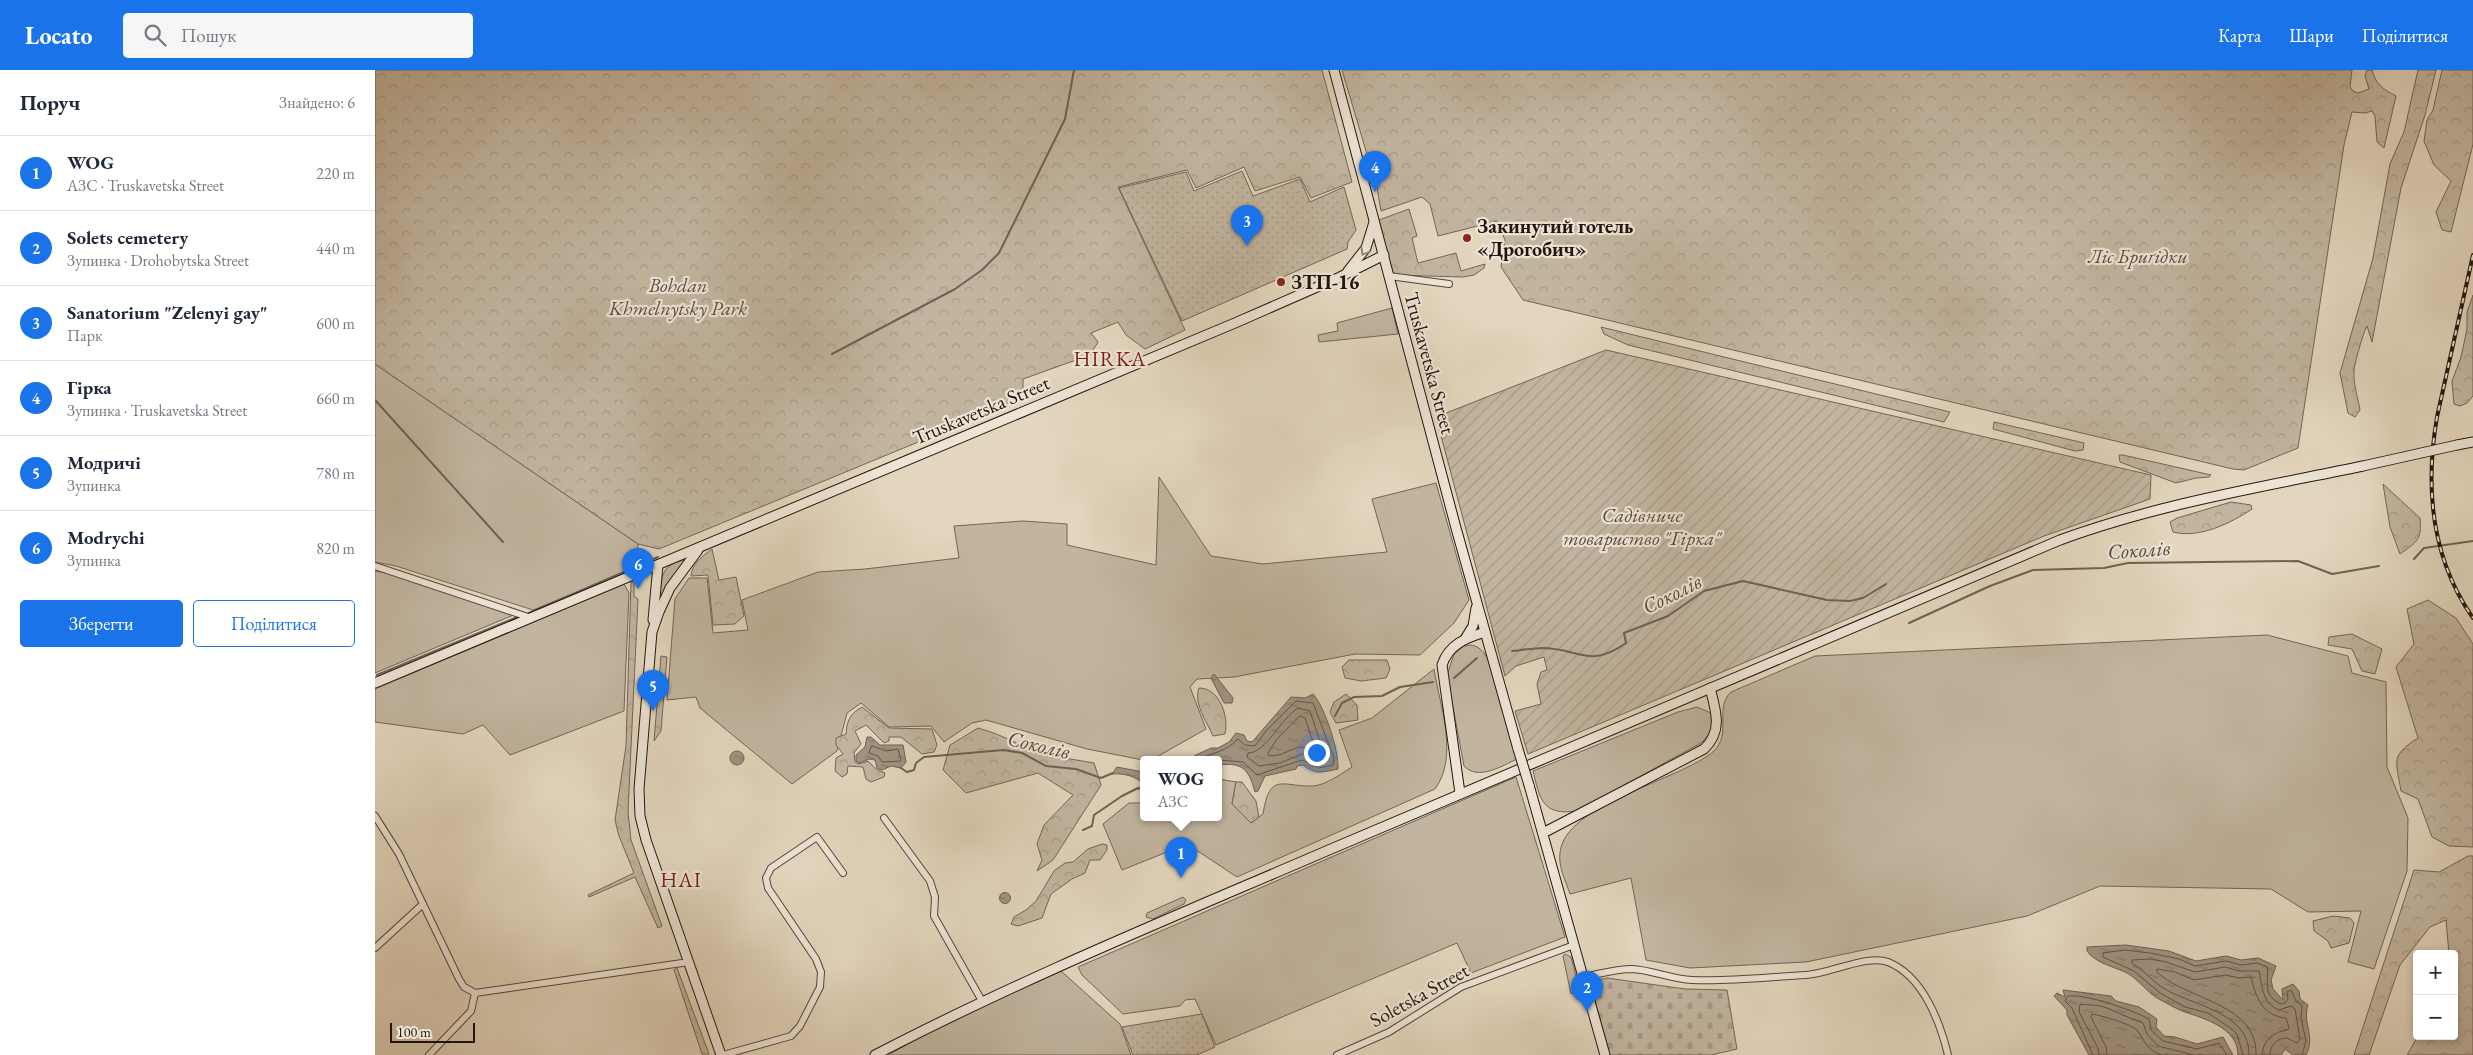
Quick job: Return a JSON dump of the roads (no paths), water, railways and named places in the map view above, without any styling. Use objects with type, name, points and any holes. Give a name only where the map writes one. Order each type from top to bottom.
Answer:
[{"type":"main road","name":"Truskavetska Street","points":[[1334,70],[1476,600],[1605,1055]]},
{"type":"main road","points":[[1340,277],[1360,258],[1366,248],[1375,218]]},
{"type":"main road","name":"Truskavetska Street","points":[[688,556],[701,546],[1340,277],[1384,255]]},
{"type":"main road","points":[[875,1055],[982,1001],[1228,893],[1908,603],[2087,530],[2158,510],[2473,442]]},
{"type":"main road","points":[[375,683],[658,565],[688,556]]},
{"type":"main road","points":[[653,632],[664,600],[688,556]]},
{"type":"main road","points":[[658,565],[641,751],[639,807],[642,825],[722,1055]]},
{"type":"main road","points":[[1465,639],[1473,626],[1476,600]]},
{"type":"main road","points":[[1460,793],[1442,664],[1448,652],[1465,639],[1485,632]]},
{"type":"main road","points":[[1543,833],[1704,749],[1713,741],[1717,728],[1716,710],[1709,688]]},
{"type":"street","points":[[1389,276],[1449,284]]},
{"type":"street","points":[[375,566],[531,618]]},
{"type":"street","points":[[375,816],[399,854],[459,979],[464,986],[475,993],[689,962]]},
{"type":"street","points":[[884,818],[930,881],[935,897],[933,909],[937,922],[982,1001]]},
{"type":"street","points":[[722,1055],[786,1038],[796,1032],[818,992],[821,976],[816,958],[766,883],[771,868],[817,837],[843,873]]},
{"type":"street","points":[[375,948],[423,904]]},
{"type":"street","name":"Soletska Street","points":[[1337,1055],[1389,1032],[1461,987],[1574,945]]},
{"type":"street","points":[[1583,977],[1631,969],[1691,980],[1819,974],[1876,960],[1887,962],[1910,978],[1921,990],[1935,1016],[1948,1055]]},
{"type":"street","points":[[429,1055],[471,1011],[475,993]]},
{"type":"water","points":[[1214,674],[1233,698],[1232,703],[1224,703],[1211,678]]},
{"type":"water","points":[[1313,694],[1318,700],[1330,730],[1338,761],[1338,769],[1320,772],[1303,765],[1297,766],[1296,769],[1265,776],[1258,791],[1255,792],[1247,773],[1239,766],[1222,765],[1222,756],[1194,756],[1229,742],[1236,733],[1244,735],[1247,741],[1252,742],[1291,697],[1305,698]]},
{"type":"water","points":[[867,737],[871,737],[880,745],[903,745],[906,762],[901,768],[891,766],[882,770],[877,768],[875,760],[869,759],[859,763],[856,761],[856,755],[865,747]]},
{"type":"water","points":[[734,751],[740,751],[744,758],[740,765],[734,765],[730,761],[730,755]]},
{"type":"water","points":[[1117,767],[1140,771],[1140,781],[1129,776],[1112,774]]},
{"type":"water","points":[[1005,892],[1011,898],[1005,904],[999,898]]},
{"type":"water","points":[[2126,945],[2169,951],[2196,961],[2226,956],[2241,960],[2258,958],[2276,966],[2271,980],[2273,989],[2283,1000],[2282,989],[2293,984],[2299,991],[2300,999],[2308,1005],[2307,1018],[2310,1041],[2306,1055],[2293,1055],[2285,1049],[2281,1055],[2238,1055],[2237,1046],[2227,1031],[2157,998],[2127,973],[2100,962],[2087,951],[2087,947]]},
{"type":"water","points":[[2063,990],[2111,996],[2116,1001],[2139,1007],[2157,1019],[2156,1027],[2164,1036],[2175,1037],[2197,1044],[2223,1037],[2233,1055],[2089,1055],[2067,1015],[2067,1010],[2054,996],[2057,993],[2065,997]]},
{"type":"waterway","points":[[832,354],[955,289],[982,270],[999,253],[1065,119],[1074,70]]},
{"type":"waterway","points":[[375,400],[503,542]]},
{"type":"waterway","name":"Соколів","points":[[2414,559],[2424,548],[2473,541]]},
{"type":"waterway","points":[[649,561],[658,557]]},
{"type":"waterway","name":"Соколів","points":[[1909,623],[1990,586],[2033,570],[2104,568],[2128,563],[2298,561],[2332,574],[2379,566]]},
{"type":"waterway","points":[[529,613],[640,565]]},
{"type":"waterway","name":"Соколів","points":[[1512,651],[1544,648],[1585,656],[1603,655],[1626,643],[1624,633],[1668,616],[1704,591],[1743,581],[1827,600],[1850,601],[1863,598],[1886,584]]},
{"type":"waterway","points":[[377,675],[520,616]]},
{"type":"waterway","name":"Соколів","points":[[1454,678],[1477,658]]},
{"type":"waterway","name":"Соколів","points":[[1335,716],[1342,703],[1354,697],[1382,696],[1400,687],[1433,682]]},
{"type":"waterway","name":"Соколів","points":[[901,768],[907,772],[914,770],[916,763],[924,757],[1003,750],[1022,753],[1046,766],[1076,769],[1101,778],[1113,773]]},
{"type":"waterway","points":[[1083,830],[1092,826],[1094,815],[1122,796],[1138,788]]},
{"type":"railway","points":[[2473,255],[2437,417],[2433,443],[2432,470],[2432,496],[2440,546],[2448,571],[2459,595],[2473,618]]},
{"type":"place","name":"Гірка","points":[[1375,192]]},
{"type":"place","name":"Закинутий готель «Дрогобич»","points":[[1467,238]]},
{"type":"place","name":"Sanatorium \"Zelenyi gay\"","points":[[1247,246]]},
{"type":"place","name":"ЗТП-16","points":[[1281,282]]},
{"type":"place","name":"Modrychi","points":[[638,589]]},
{"type":"place","name":"Модричі","points":[[653,711]]},
{"type":"place","name":"WOG","points":[[1181,878]]},
{"type":"place","name":"Solets cemetery","points":[[1587,1012]]},
{"type":"district","name":"HIRKA","points":[[1110,359]]},
{"type":"district","name":"HAI","points":[[681,880]]},
{"type":"park label","name":"Ліс Бриґідки","points":[[2138,256]]},
{"type":"park label","name":"Bohdan Khmelnytsky Park","points":[[678,296]]},
{"type":"park label","name":"Садівниче товариство \"Гірка\"","points":[[1642,526]]}]
